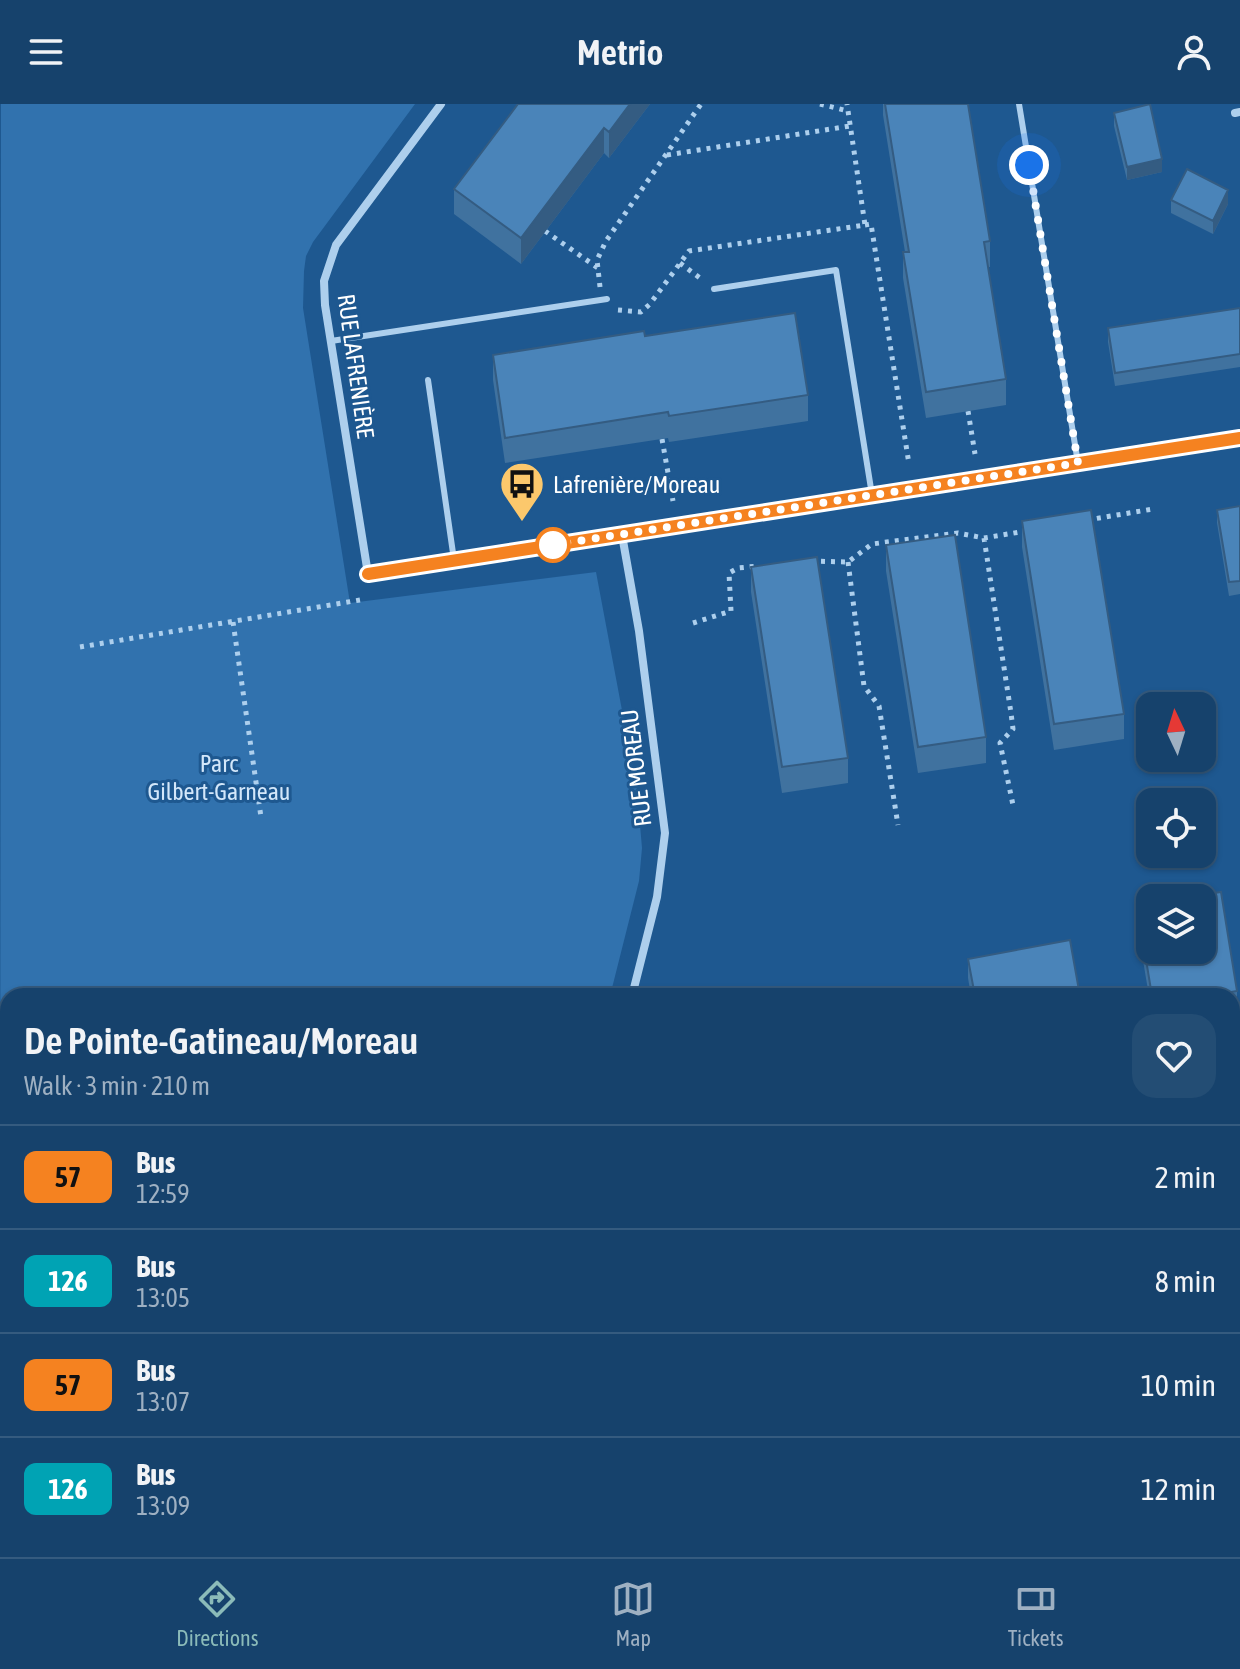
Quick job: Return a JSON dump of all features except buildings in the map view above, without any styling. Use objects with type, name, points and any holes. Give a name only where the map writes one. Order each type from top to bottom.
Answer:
[{"type":"street","name":"RUE LAFRENIÈRE","points":[[441,104],[336,245],[324,281],[368,574],[454,560]]},
{"type":"street","points":[[454,560],[1240,438]]},
{"type":"street","name":"RUE MOREAU","points":[[622,535],[639,631],[665,833],[657,897],[634,988]]},
{"type":"lane","points":[[1019,104],[1078,463]]},
{"type":"lane","points":[[714,289],[836,270],[872,495]]},
{"type":"lane","points":[[331,341],[607,299]]},
{"type":"lane","points":[[428,380],[454,560]]},
{"type":"path","points":[[701,104],[606,241],[597,260],[599,286],[614,309],[641,312],[689,251],[871,224],[909,464]]},
{"type":"path","points":[[820,104],[848,111],[865,225]]},
{"type":"path","points":[[666,155],[850,126]]},
{"type":"path","points":[[545,231],[598,268]]},
{"type":"path","points":[[679,263],[714,289]]},
{"type":"path","points":[[968,411],[975,454]]},
{"type":"path","points":[[662,439],[673,501]]},
{"type":"path","points":[[1080,521],[1153,509]]},
{"type":"path","points":[[797,562],[848,562],[872,544],[958,533],[984,538],[1038,528]]},
{"type":"path","points":[[984,538],[1013,729],[1000,743],[1013,805]]},
{"type":"path","points":[[848,562],[864,686],[879,706],[898,825]]},
{"type":"path","points":[[693,623],[731,611],[729,573],[738,568],[768,565]]},
{"type":"path","points":[[80,647],[360,600]]},
{"type":"path","points":[[233,622],[261,817]]},
{"type":"green space","name":"Parc Gilbert-Garneau","points":[[1,104],[415,104],[313,242],[306,256],[304,271],[303,308],[350,603],[596,572],[637,790],[642,848],[639,881],[612,988],[0,988]]},
{"type":"bus line","name":"57","points":[[368,574],[1240,438]]},
{"type":"place","name":"Lafrenière/Moreau","points":[[522,523]]},
{"type":"route","points":[[553,545],[1078,463],[1029,165]]}]
